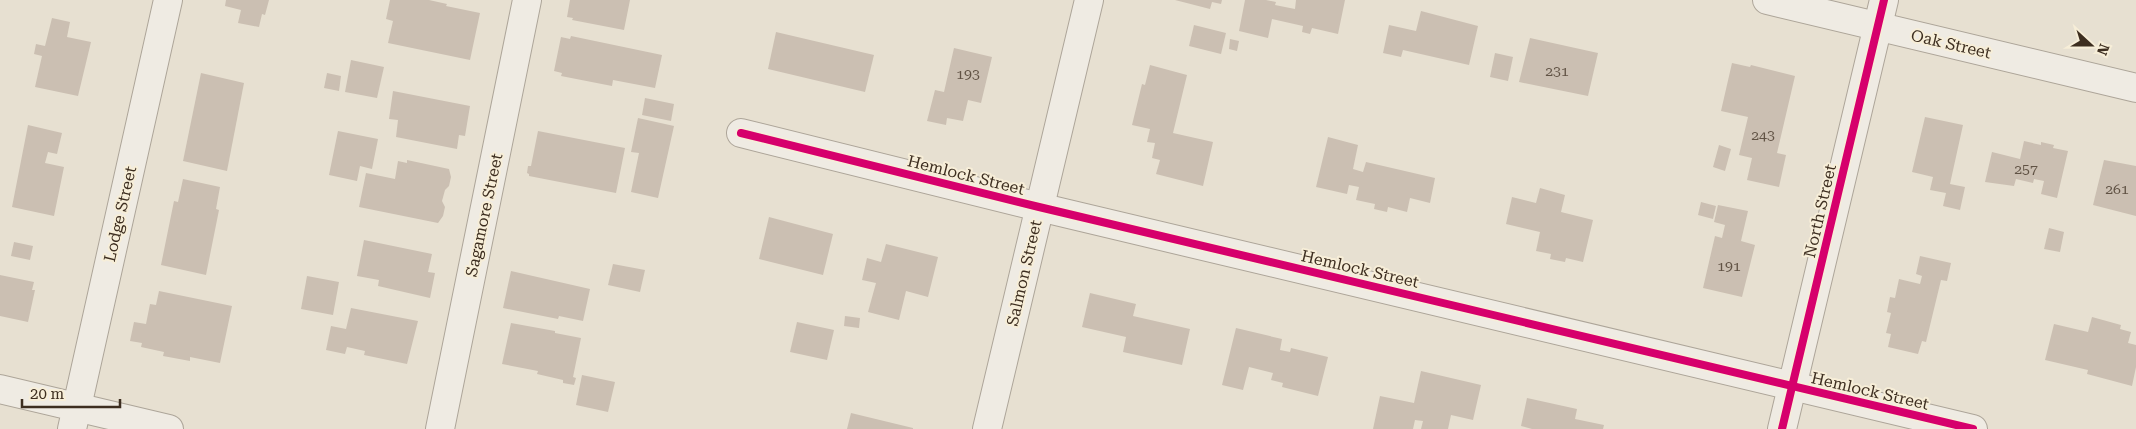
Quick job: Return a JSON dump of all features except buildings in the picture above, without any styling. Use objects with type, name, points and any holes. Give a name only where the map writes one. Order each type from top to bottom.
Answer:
[{"type":"street","name":"Lodge Street","points":[[74,418],[168,0]]},
{"type":"street","name":"Sagamore Street","points":[[440,429],[527,0]]},
{"type":"street","name":"Salmon Street","points":[[987,429],[1089,0]]},
{"type":"street","name":"Oak Street","points":[[1767,0],[2136,88]]},
{"type":"street","name":"North Street","points":[[1782,429],[1884,0]]},
{"type":"street","name":"Hemlock Street","points":[[741,133],[1039,207],[1973,429]]},
{"type":"street","points":[[0,389],[74,418],[169,429]]},
{"type":"cycle path","points":[[1782,429],[1884,0]]},
{"type":"cycle path","points":[[741,133],[1039,207],[1973,429]]}]
